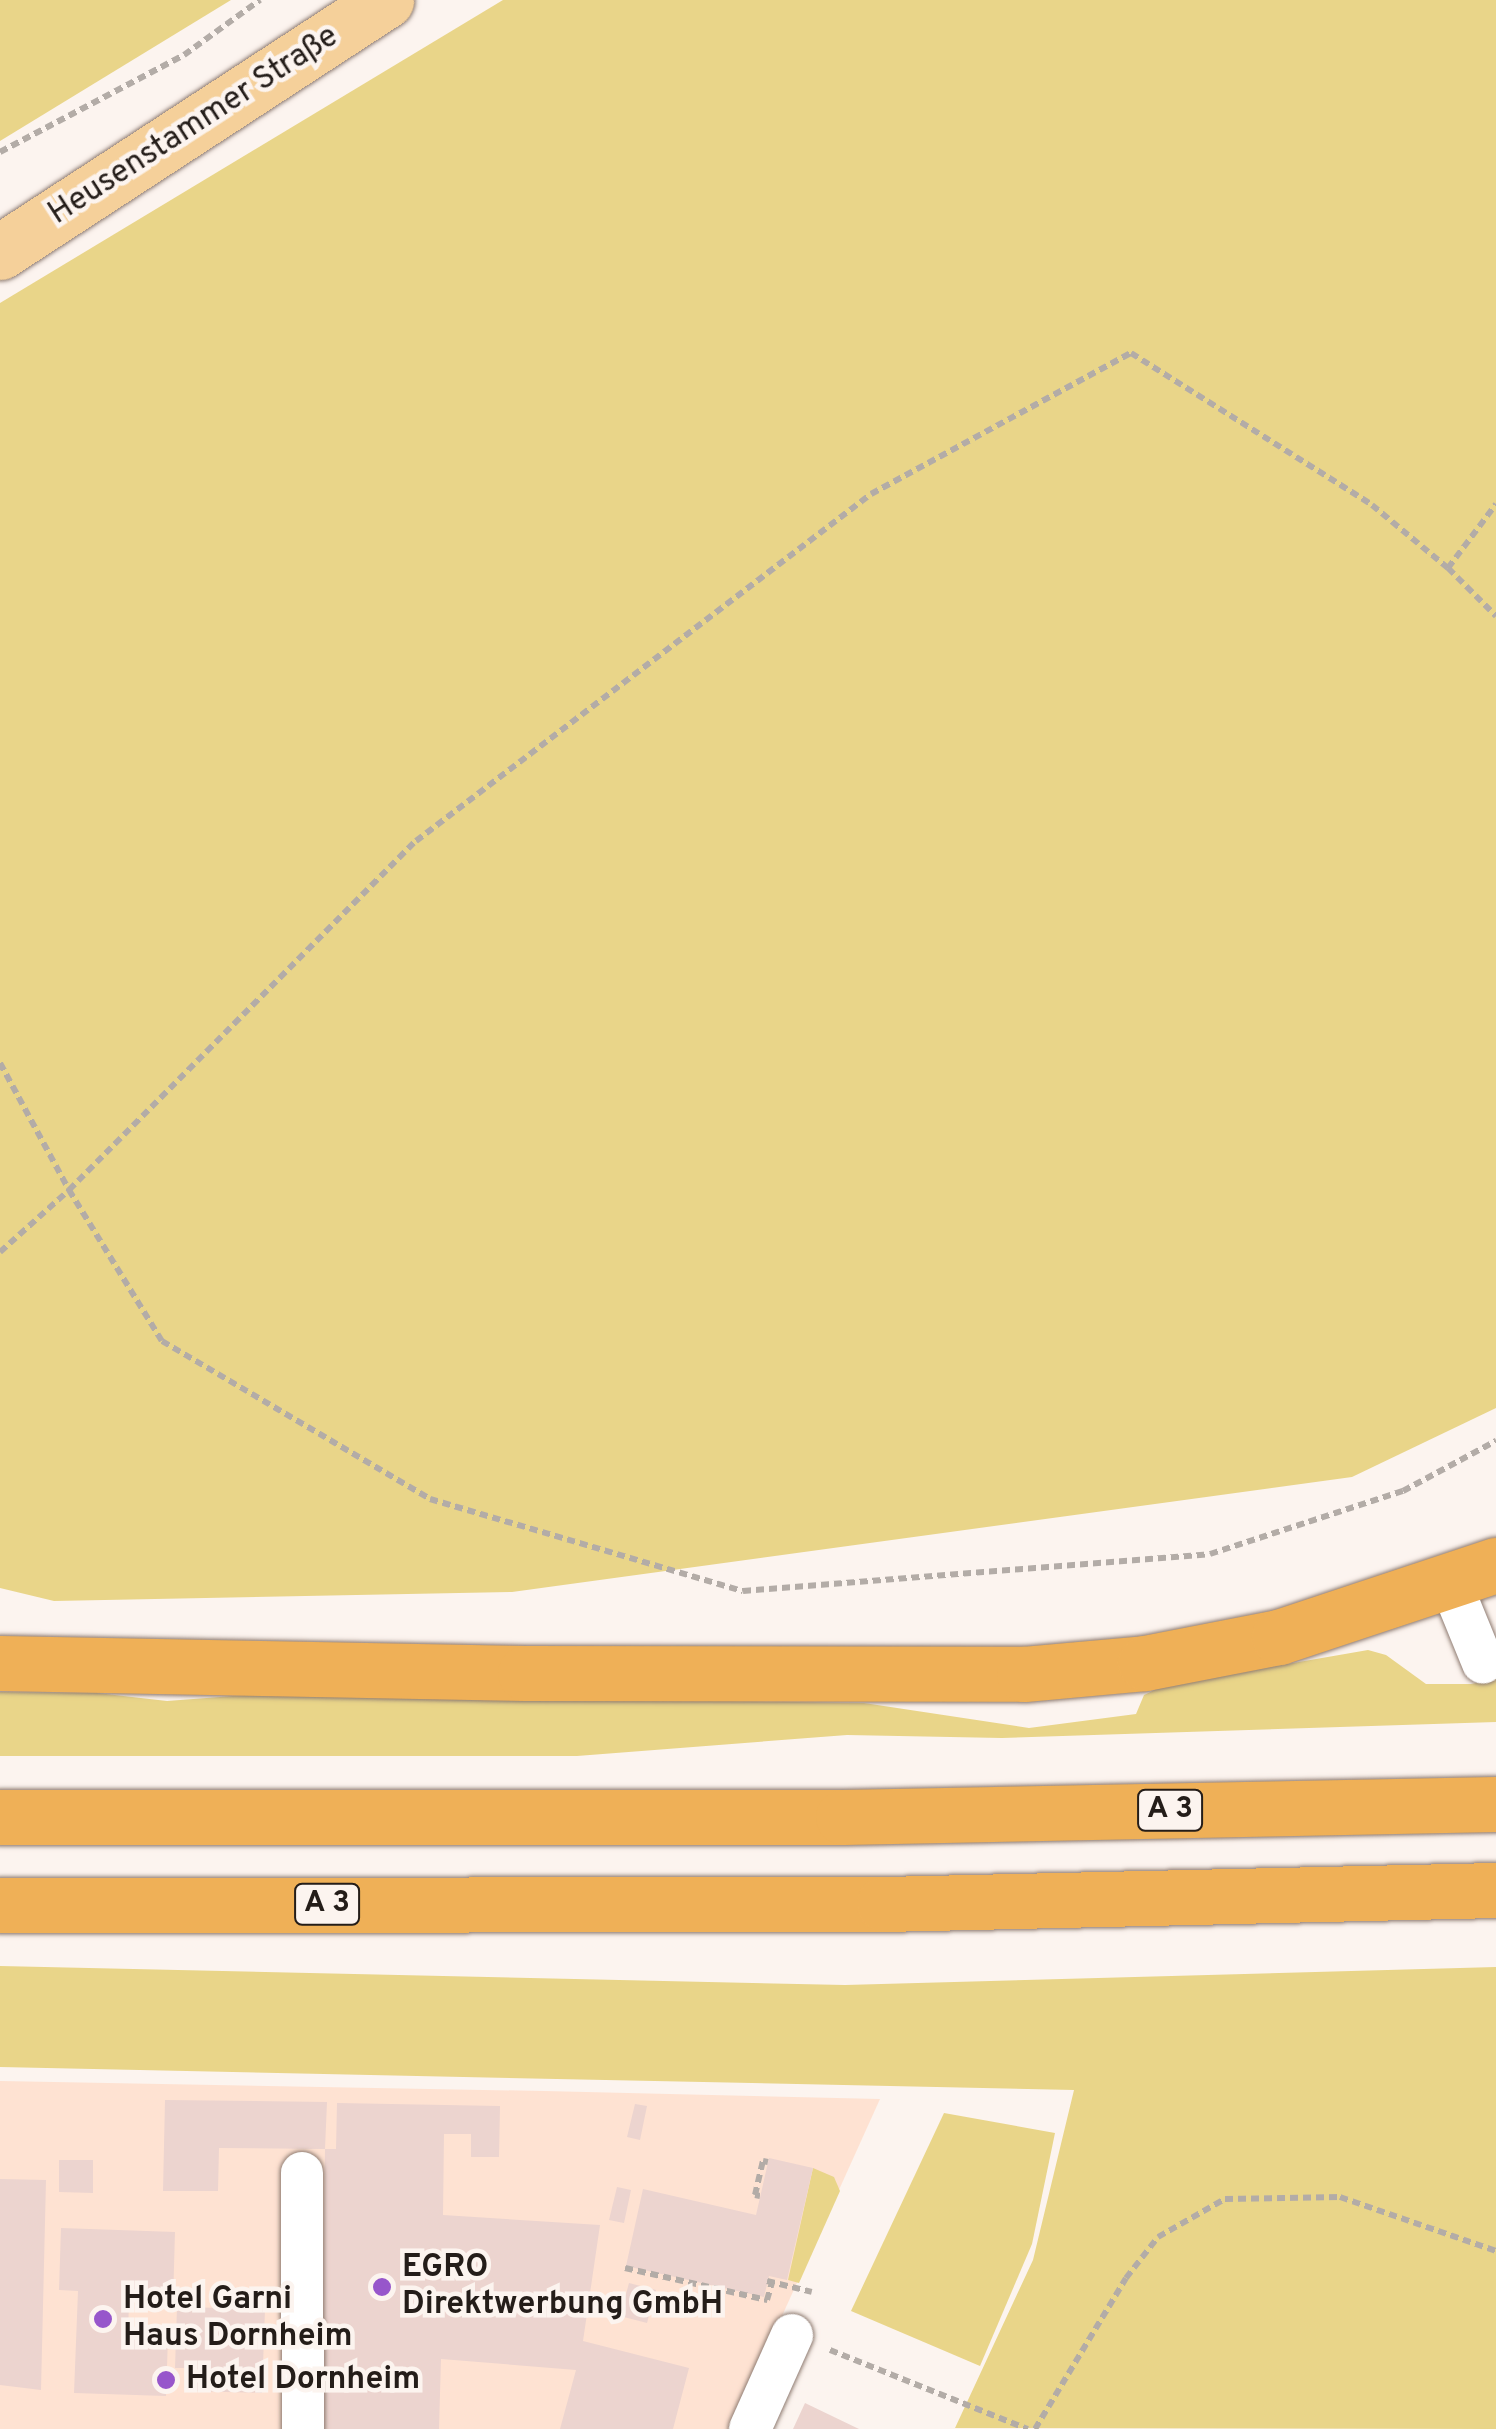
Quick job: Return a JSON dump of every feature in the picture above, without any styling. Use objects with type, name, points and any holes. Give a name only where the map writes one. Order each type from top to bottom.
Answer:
[{"type":"highway","points":[[0,1663],[525,1673],[1024,1674],[1145,1662],[1278,1638],[1480,1570]]},
{"type":"highway","name":"A 3","points":[[0,1817],[843,1818],[1496,1804]]},
{"type":"highway","name":"A 3","points":[[0,1905],[884,1904],[1496,1890]]},
{"type":"main road","name":"Heusenstammer Straße","points":[[0,252],[386,0]]},
{"type":"street","points":[[1480,1570],[1483,1663]]},
{"type":"street","points":[[302,2172],[303,2429]]},
{"type":"street","points":[[750,2429],[792,2335]]},
{"type":"path","points":[[0,152],[184,55],[260,0]]},
{"type":"path","points":[[0,1252],[69,1190],[416,841],[871,494],[1132,353],[1372,505],[1448,568],[1496,616]]},
{"type":"path","points":[[1448,568],[1496,504]]},
{"type":"path","points":[[0,1064],[69,1190],[162,1341],[430,1499],[743,1591],[1210,1554],[1404,1491],[1496,1441]]},
{"type":"path","points":[[760,2196],[755,2195],[763,2161],[768,2162]]},
{"type":"path","points":[[792,2335],[1032,2429],[1126,2278],[1158,2237],[1225,2199],[1340,2197],[1496,2250]]},
{"type":"path","points":[[625,2268],[767,2300],[769,2282],[812,2292]]},
{"type":"shaded area","points":[[0,0],[231,0],[0,141]]},
{"type":"shaded area","points":[[503,0],[1496,0],[1496,1408],[1352,1477],[512,1592],[54,1601],[0,1588],[0,303]]},
{"type":"shaded area","points":[[1368,1650],[1386,1655],[1426,1684],[1471,1684],[1496,1679],[1496,1722],[1002,1738],[847,1735],[577,1756],[0,1756],[0,1692],[97,1693],[167,1701],[261,1694],[864,1703],[1029,1728],[1136,1714],[1144,1695],[1165,1685]]},
{"type":"shaded area","points":[[0,1966],[845,1985],[1496,1967],[1496,2429],[955,2428],[1033,2260],[1074,2090],[0,2067]]},
{"type":"shaded area","points":[[0,2081],[880,2099],[731,2429],[0,2429]]},
{"type":"shaded area","points":[[944,2113],[1055,2133],[1032,2244],[980,2366],[851,2311]]},
{"type":"shaded area","points":[[813,2168],[834,2177],[840,2191],[799,2283],[788,2280]]},
{"type":"building","points":[[165,2100],[327,2102],[325,2149],[219,2148],[218,2191],[163,2191]]},
{"type":"building","points":[[337,2103],[500,2106],[499,2157],[471,2157],[471,2134],[444,2134],[443,2215],[600,2225],[583,2341],[689,2368],[673,2429],[560,2429],[576,2370],[441,2359],[439,2429],[320,2429],[325,2149],[336,2149]]},
{"type":"building","points":[[635,2104],[647,2106],[640,2140],[627,2137]]},
{"type":"building","points":[[769,2158],[813,2168],[787,2280],[769,2276],[764,2297],[626,2266],[643,2189],[756,2215]]},
{"type":"building","points":[[59,2160],[93,2160],[93,2193],[59,2192]]},
{"type":"building","points":[[0,2179],[46,2180],[41,2390],[0,2385]]},
{"type":"building","points":[[617,2187],[631,2190],[624,2223],[609,2220]]},
{"type":"building","name":"Hotel Garni Haus Dornheim","points":[[61,2228],[175,2232],[173,2302],[129,2301],[128,2336],[168,2337],[166,2396],[74,2393],[78,2291],[59,2290]]},
{"type":"building","points":[[629,2283],[656,2290],[647,2323],[620,2316]]},
{"type":"building","points":[[177,2307],[265,2309],[262,2393],[185,2391],[186,2368],[175,2368]]},
{"type":"building","points":[[805,2403],[859,2429],[793,2429]]},
{"type":"place","name":"EGRO Direktwerbung GmbH","points":[[382,2287]]},
{"type":"place","name":"Hotel Garni Haus Dornheim","points":[[103,2319]]},
{"type":"place","name":"Hotel Dornheim","points":[[166,2380]]}]
